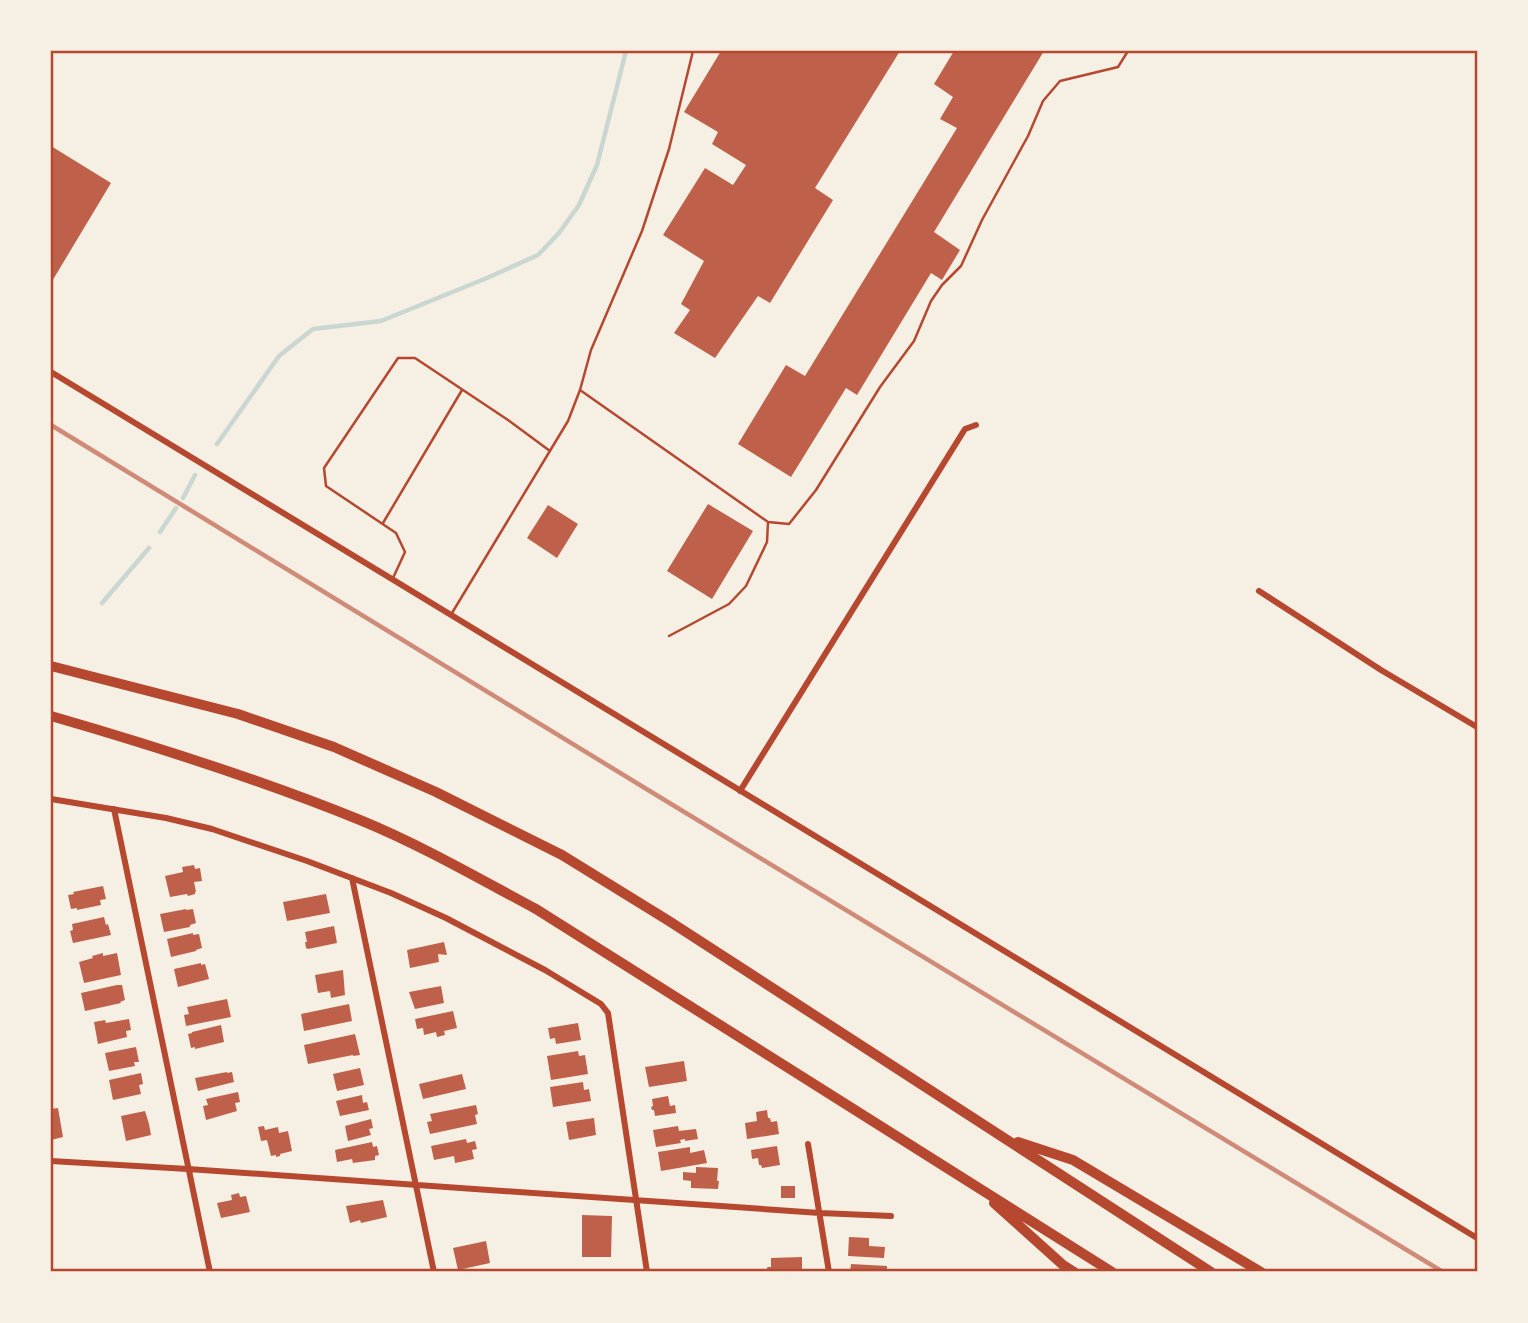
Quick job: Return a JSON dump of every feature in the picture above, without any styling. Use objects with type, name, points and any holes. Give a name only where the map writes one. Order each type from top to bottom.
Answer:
[{"type":"highway","points":[[51,666],[238,714],[334,747],[448,798],[562,855],[669,921],[1212,1272]]},
{"type":"highway","points":[[51,716],[149,744],[252,779],[361,820],[445,860],[536,909],[1112,1272]]},
{"type":"highway","points":[[1003,1137],[1073,1160],[1261,1272]]},
{"type":"highway","points":[[971,1182],[1074,1272]]},
{"type":"street","points":[[51,372],[1477,1238]]},
{"type":"street","points":[[740,791],[965,429],[976,425]]},
{"type":"street","points":[[1259,591],[1381,670],[1477,727]]},
{"type":"street","points":[[51,799],[166,818],[212,829],[391,892],[446,918],[601,1004],[608,1013],[647,1272]]},
{"type":"street","points":[[114,809],[210,1272]]},
{"type":"street","points":[[352,878],[434,1272]]},
{"type":"street","points":[[808,1144],[829,1272]]},
{"type":"street","points":[[51,1161],[891,1216]]},
{"type":"lane","points":[[451,615],[568,421],[591,350],[642,231],[668,149],[693,51]]},
{"type":"lane","points":[[580,390],[768,522],[789,524],[816,491],[880,387],[914,341],[931,301],[961,266],[982,220],[1028,136],[1042,101],[1060,81],[1118,67],[1128,51]]},
{"type":"lane","points":[[392,580],[405,552],[396,533],[326,486],[324,468],[398,358],[415,358],[550,451]]},
{"type":"lane","points":[[382,524],[462,390]]},
{"type":"lane","points":[[669,636],[729,604],[746,586],[766,542],[768,522]]},
{"type":"building","points":[[721,51],[900,51],[815,188],[833,200],[770,303],[758,296],[715,358],[674,333],[690,310],[681,304],[704,261],[663,235],[705,168],[733,185],[746,165],[712,144],[718,132],[684,112]]},
{"type":"building","points":[[954,51],[1044,51],[934,232],[960,250],[942,280],[931,273],[857,395],[846,388],[791,477],[738,444],[786,365],[805,376],[957,128],[940,119],[953,97],[934,84]]},
{"type":"building","points":[[51,146],[111,183],[51,283]]},
{"type":"building","points":[[708,504],[753,531],[712,599],[667,571]]},
{"type":"building","points":[[548,505],[578,524],[557,558],[527,538]]},
{"type":"building","points":[[194,865],[195,869],[200,868],[202,881],[194,882],[195,894],[170,897],[165,876],[183,872],[182,867]]},
{"type":"building","points":[[103,886],[106,899],[100,900],[101,905],[71,909],[68,895]]},
{"type":"building","points":[[326,894],[330,913],[287,921],[283,902]]},
{"type":"building","points":[[193,909],[196,923],[190,927],[164,932],[160,914]]},
{"type":"building","points":[[104,917],[111,935],[73,943],[70,931],[73,930],[72,924]]},
{"type":"building","points":[[334,926],[337,943],[306,948],[305,932]]},
{"type":"building","points":[[199,934],[202,948],[171,957],[167,939]]},
{"type":"building","points":[[444,942],[447,955],[438,954],[439,962],[410,968],[407,950]]},
{"type":"building","points":[[103,953],[103,956],[117,953],[121,975],[84,983],[79,962]]},
{"type":"building","points":[[205,964],[209,979],[178,987],[174,969]]},
{"type":"building","points":[[343,970],[345,995],[331,998],[330,991],[318,993],[315,975]]},
{"type":"building","points":[[122,985],[125,1000],[85,1011],[81,993]]},
{"type":"building","points":[[441,986],[444,1003],[415,1009],[409,992]]},
{"type":"building","points":[[227,999],[231,1017],[186,1026],[184,1015],[189,1014],[187,1007]]},
{"type":"building","points":[[349,1004],[352,1021],[304,1031],[301,1014]]},
{"type":"building","points":[[453,1011],[457,1028],[444,1031],[445,1035],[437,1037],[436,1032],[424,1035],[423,1028],[417,1029],[415,1019]]},
{"type":"building","points":[[129,1019],[131,1030],[126,1031],[127,1037],[98,1044],[94,1022]]},
{"type":"building","points":[[578,1023],[581,1040],[556,1044],[555,1038],[550,1039],[548,1028]]},
{"type":"building","points":[[221,1025],[224,1042],[191,1048],[188,1034]]},
{"type":"building","points":[[355,1034],[360,1055],[308,1064],[304,1045]]},
{"type":"building","points":[[136,1047],[139,1062],[134,1062],[135,1066],[109,1071],[105,1053]]},
{"type":"building","points":[[578,1051],[579,1056],[585,1055],[588,1074],[551,1080],[547,1056]]},
{"type":"building","points":[[684,1061],[687,1081],[649,1087],[645,1067]]},
{"type":"building","points":[[360,1068],[364,1085],[337,1091],[333,1074]]},
{"type":"building","points":[[232,1072],[234,1082],[198,1091],[195,1078]]},
{"type":"building","points":[[141,1073],[141,1094],[113,1100],[109,1080]]},
{"type":"building","points":[[462,1074],[466,1089],[423,1099],[419,1084]]},
{"type":"building","points":[[583,1082],[584,1090],[589,1089],[591,1101],[553,1107],[550,1087]]},
{"type":"building","points":[[238,1092],[240,1102],[235,1103],[237,1111],[206,1120],[203,1106],[208,1105],[206,1099]]},
{"type":"building","points":[[362,1095],[363,1103],[367,1102],[369,1110],[340,1116],[336,1101]]},
{"type":"building","points":[[668,1096],[670,1106],[675,1105],[676,1113],[655,1116],[651,1107],[652,1099]]},
{"type":"building","points":[[476,1105],[477,1124],[430,1134],[427,1122],[432,1121],[430,1114]]},
{"type":"building","points":[[58,1108],[63,1137],[51,1140],[51,1109]]},
{"type":"building","points":[[767,1110],[771,1122],[777,1121],[779,1134],[747,1139],[745,1123],[757,1121],[756,1112]]},
{"type":"building","points":[[145,1111],[151,1135],[126,1141],[121,1116]]},
{"type":"building","points":[[594,1118],[596,1135],[569,1140],[566,1122]]},
{"type":"building","points":[[371,1119],[371,1135],[348,1141],[345,1126]]},
{"type":"building","points":[[264,1126],[265,1130],[278,1127],[279,1133],[288,1131],[292,1151],[276,1157],[271,1156],[267,1140],[261,1141],[258,1127]]},
{"type":"building","points":[[678,1126],[679,1131],[696,1129],[698,1139],[685,1139],[680,1140],[681,1143],[656,1147],[653,1130]]},
{"type":"building","points":[[466,1139],[467,1143],[475,1141],[477,1149],[472,1150],[474,1159],[455,1163],[454,1156],[434,1160],[431,1146]]},
{"type":"building","points":[[372,1142],[373,1147],[377,1146],[379,1155],[375,1156],[375,1160],[353,1163],[352,1159],[337,1162],[335,1150]]},
{"type":"building","points":[[777,1146],[780,1165],[762,1168],[758,1158],[752,1159],[751,1150]]},
{"type":"building","points":[[690,1147],[690,1153],[704,1150],[707,1163],[661,1171],[658,1152]]},
{"type":"building","points":[[696,1167],[718,1168],[718,1189],[691,1188],[691,1181],[683,1180],[683,1172],[696,1173]]},
{"type":"building","points":[[781,1186],[795,1186],[795,1198],[781,1198]]},
{"type":"building","points":[[239,1193],[240,1197],[246,1196],[250,1212],[221,1218],[217,1203],[232,1200],[231,1195]]},
{"type":"building","points":[[383,1200],[387,1217],[350,1223],[346,1206]]},
{"type":"building","points":[[582,1215],[612,1216],[611,1257],[582,1257]]},
{"type":"building","points":[[849,1237],[869,1238],[869,1246],[885,1247],[884,1258],[848,1256]]},
{"type":"building","points":[[486,1241],[490,1263],[458,1270],[453,1248]]},
{"type":"building","points":[[802,1257],[802,1272],[768,1272],[771,1258]]},
{"type":"building","points":[[851,1264],[887,1266],[887,1272],[850,1272]]},
{"type":"waterway","points":[[217,444],[279,356],[313,329],[381,321],[538,255],[559,233],[579,205],[597,165],[626,51]]},
{"type":"waterway","points":[[183,498],[195,475]]},
{"type":"waterway","points":[[160,532],[176,508]]},
{"type":"waterway","points":[[102,603],[149,548]]},
{"type":"railway","points":[[51,425],[1443,1272]]}]
